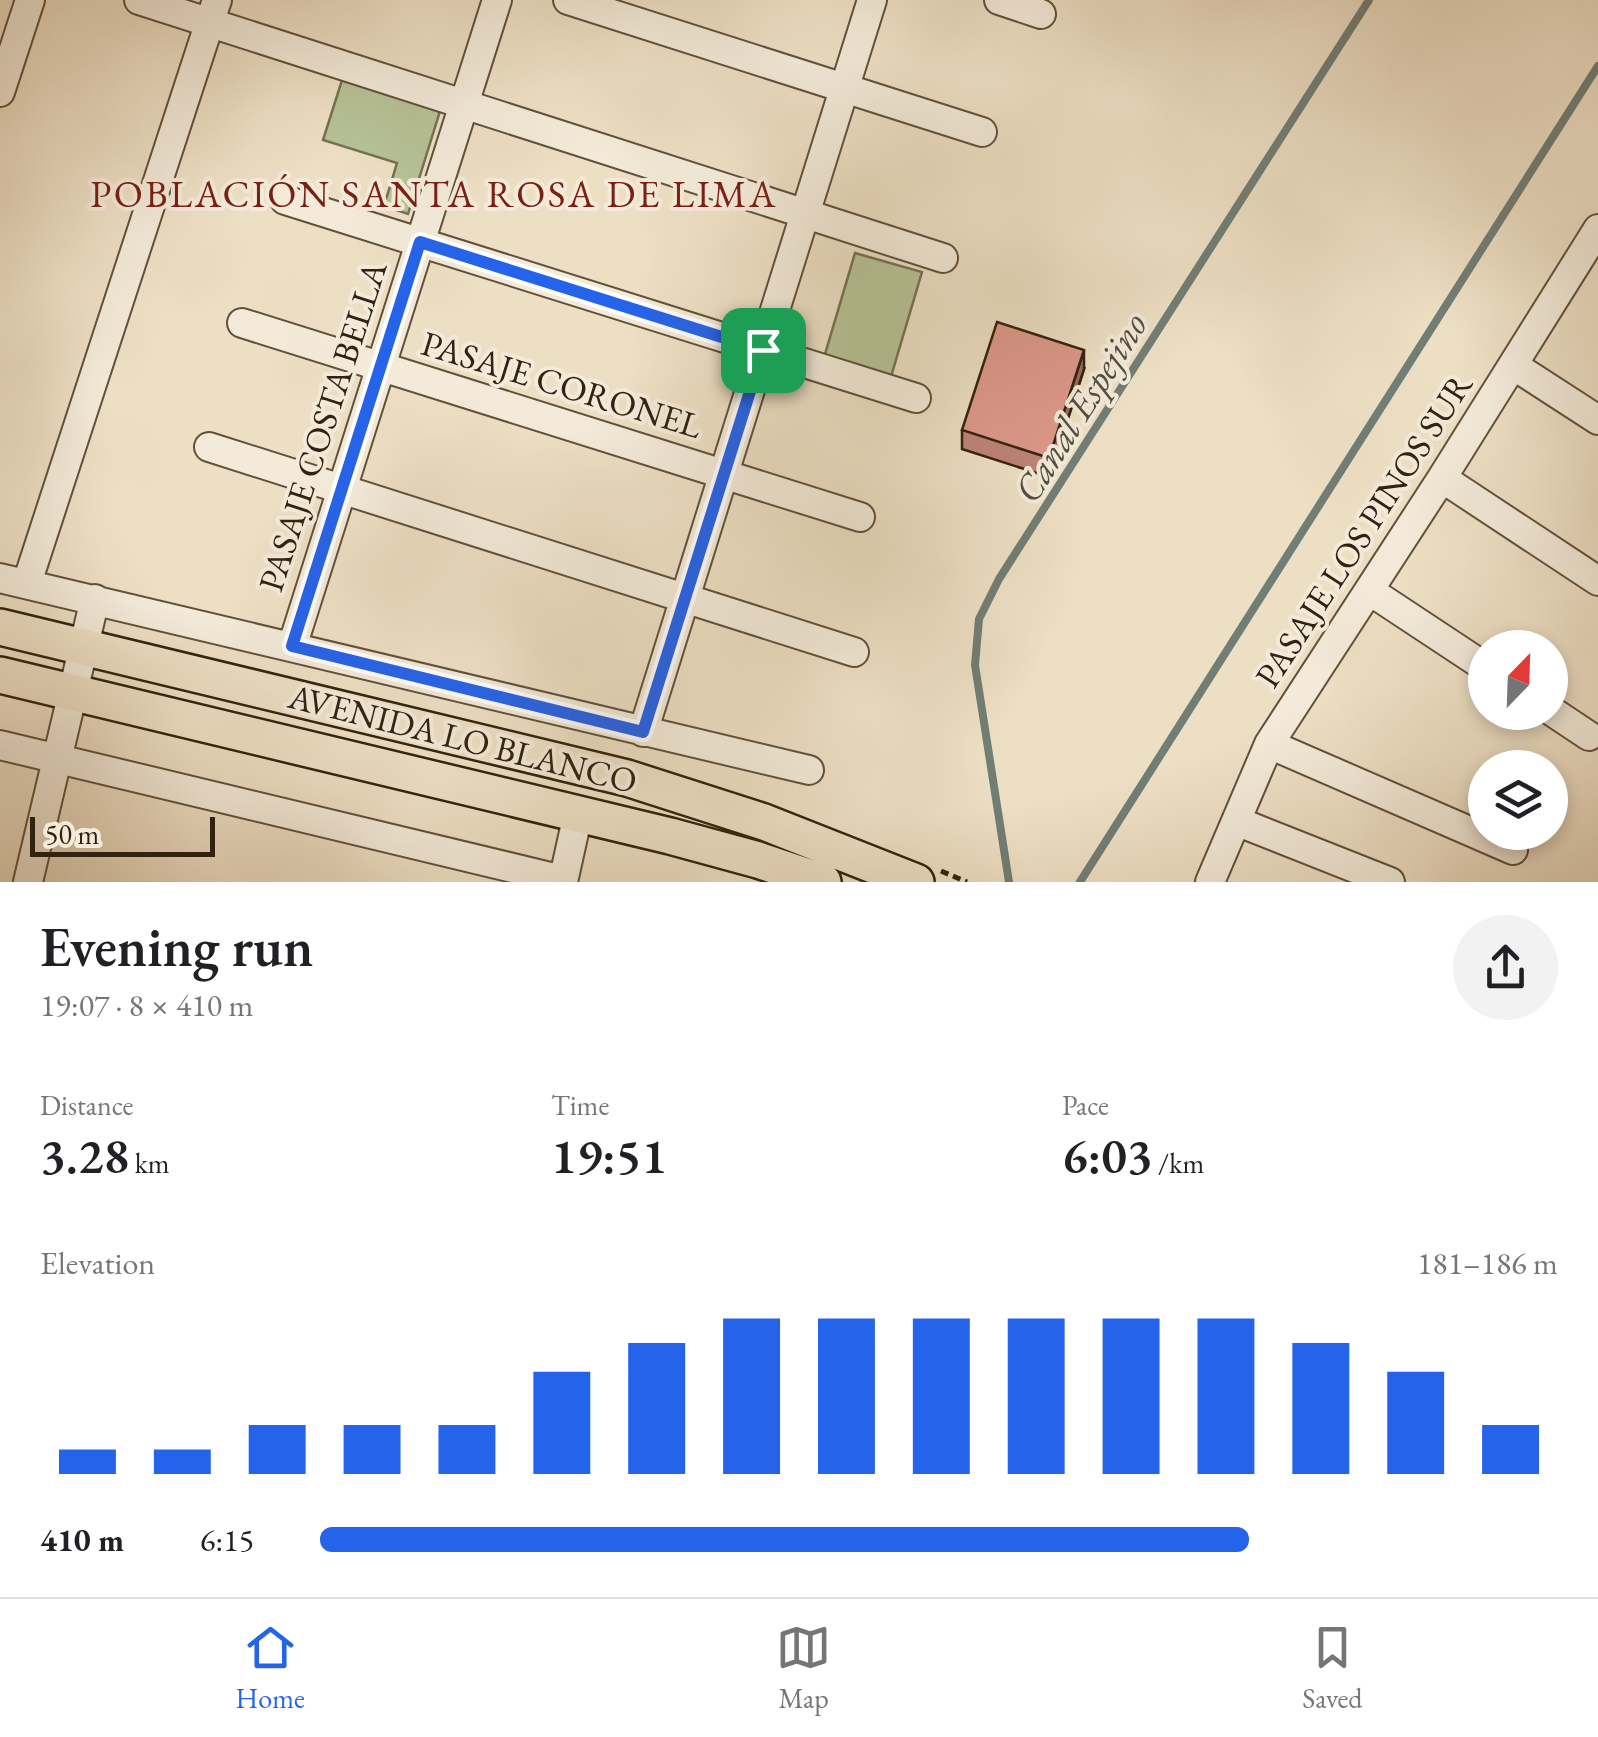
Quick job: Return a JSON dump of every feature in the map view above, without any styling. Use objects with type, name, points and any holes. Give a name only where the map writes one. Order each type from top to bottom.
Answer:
[{"type":"main road","name":"AVENIDA LO BLANCO","points":[[0,627],[627,778],[764,822],[916,882]]},
{"type":"main road","name":"AVENIDA LO BLANCO","points":[[0,675],[714,847],[824,882]]},
{"type":"street","points":[[0,92],[30,0]]},
{"type":"street","points":[[139,0],[213,12],[463,106],[943,258]]},
{"type":"street","name":"PASAJE COSTA BELLA","points":[[292,646],[496,0]]},
{"type":"street","points":[[568,0],[982,132]]},
{"type":"street","points":[[643,732],[872,0]]},
{"type":"street","points":[[999,0],[1041,14]]},
{"type":"street","points":[[13,581],[213,12]]},
{"type":"street","points":[[284,200],[916,398]]},
{"type":"street","name":"PASAJE LOS PINOS SUR","points":[[1210,882],[1269,744],[1594,246]]},
{"type":"street","name":"PASAJE CORONEL","points":[[242,323],[860,517]]},
{"type":"street","points":[[1514,365],[1598,420]]},
{"type":"street","points":[[209,447],[854,652]]},
{"type":"street","points":[[1442,478],[1598,580]]},
{"type":"street","name":"AVENIDA LO BLANCO","points":[[13,581],[809,770]]},
{"type":"street","points":[[1370,591],[1468,656]]},
{"type":"street","points":[[28,882],[95,599]]},
{"type":"street","points":[[1568,722],[1590,736]]},
{"type":"street","points":[[0,744],[563,881],[578,814]]},
{"type":"street","points":[[1269,744],[1468,830]]},
{"type":"street","points":[[1236,821],[1390,882]]},
{"type":"green space","points":[[342,80],[440,111],[408,214],[384,206],[397,163],[323,140]]},
{"type":"green space","points":[[855,253],[922,272],[890,380],[823,361]]},
{"type":"building","points":[[997,322],[1084,350],[1049,458],[962,430]]},
{"type":"waterway","name":"Canal Espejino","points":[[1009,882],[975,665],[979,619],[999,579],[1369,0]]},
{"type":"waterway","points":[[1080,882],[1598,66]]},
{"type":"district","name":"POBLACIÓN SANTA ROSA DE LIMA","points":[[434,193]]},
{"type":"route","points":[[420,242],[763,350],[643,732],[292,646],[420,242]]}]
